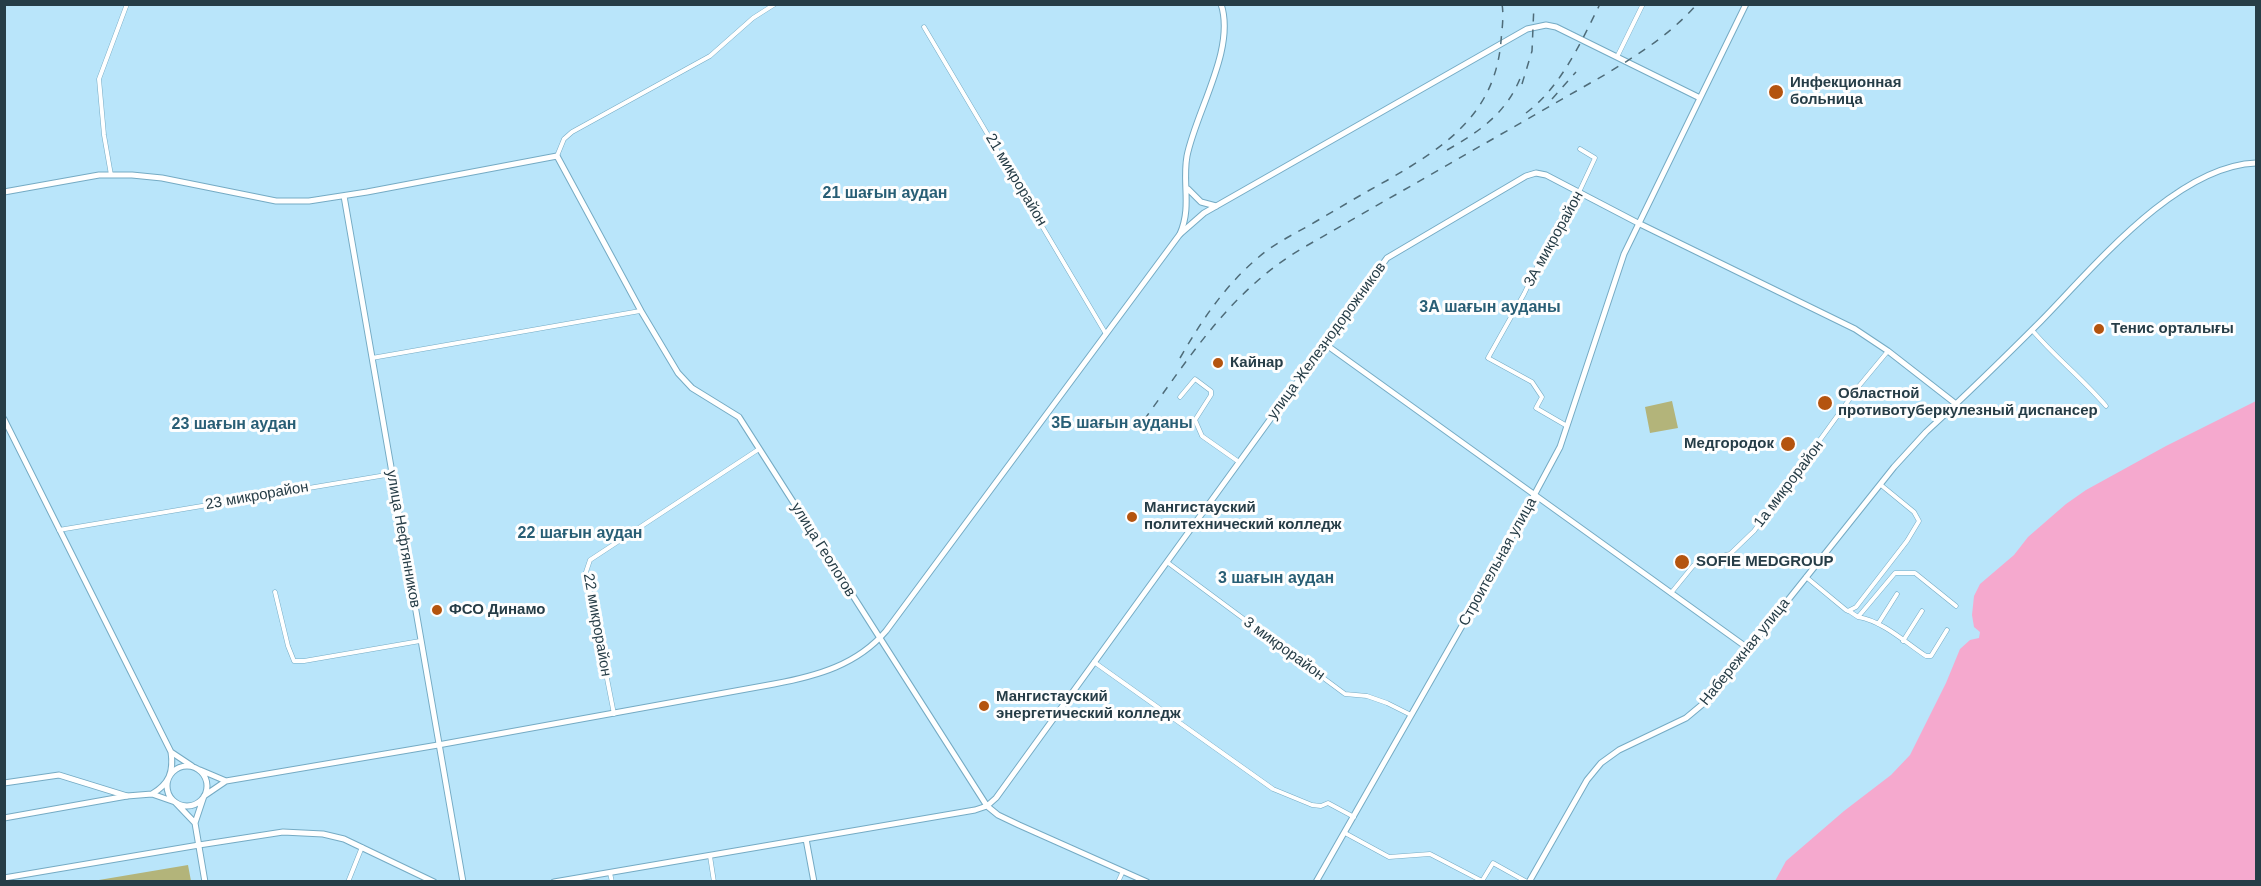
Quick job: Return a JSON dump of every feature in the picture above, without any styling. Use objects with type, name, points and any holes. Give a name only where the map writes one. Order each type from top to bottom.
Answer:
[{"type":"street","points":[[111,175],[102,121],[99,79],[128,4]]},
{"type":"street","points":[[4,192],[99,175],[111,175],[162,178],[276,201],[309,201],[557,156],[564,139],[572,132],[710,56],[753,18],[775,4]]},
{"type":"street","points":[[1180,234],[1186,215],[1186,168],[1190,146],[1225,34],[1221,4]]},
{"type":"street","points":[[1617,57],[1644,4]]},
{"type":"street","name":"Строительная улица","points":[[1316,882],[1536,495],[1560,447],[1624,255],[1746,4]]},
{"type":"street","points":[[4,419],[171,752],[171,776],[168,787],[171,798],[181,805],[194,805],[226,781],[614,714],[822,674],[846,663],[879,639],[1180,234],[1204,213],[1533,26],[1556,27],[1700,98]]},
{"type":"street","name":"21 микрорайон","points":[[924,27],[1106,334]]},
{"type":"street","name":"3А микрорайон","points":[[1567,426],[1536,408],[1542,397],[1532,382],[1488,358],[1524,294],[1558,223],[1570,211],[1595,158],[1580,149]]},
{"type":"street","name":"улица Геологов","points":[[557,156],[641,311],[686,382],[699,393],[739,417],[987,806],[998,815],[1147,882]]},
{"type":"street","name":"Набережная улица","points":[[1528,882],[1593,771],[1619,750],[1677,723],[1710,698],[1904,456],[2140,221],[2188,185],[2224,169],[2256,163]]},
{"type":"street","name":"улица Железнодорожников","points":[[987,806],[996,798],[1387,258],[1526,176],[1536,173],[1546,175],[1638,223],[1823,312],[1855,329],[1888,351],[1956,404]]},
{"type":"street","points":[[1187,188],[1201,202],[1216,206]]},
{"type":"street","name":"улица Нефтянников","points":[[344,196],[463,882]]},
{"type":"street","points":[[372,358],[641,311]]},
{"type":"street","points":[[2032,330],[2106,406]]},
{"type":"street","points":[[1325,344],[1749,648]]},
{"type":"street","name":"1а микрорайон","points":[[1671,594],[1693,566],[1699,562],[1730,554],[1754,531],[1888,351]]},
{"type":"street","points":[[1180,397],[1195,379],[1211,391],[1211,395],[1196,420],[1202,436],[1240,462]]},
{"type":"street","name":"22 микрорайон","points":[[614,714],[586,572],[590,560],[760,448]]},
{"type":"street","name":"23 микрорайон","points":[[60,531],[392,474]]},
{"type":"street","points":[[1848,611],[1856,607],[1907,541],[1918,521],[1914,512],[1881,485]]},
{"type":"street","name":"3 микрорайон","points":[[1167,562],[1345,693],[1367,696],[1387,703],[1411,716]]},
{"type":"street","points":[[1858,617],[1895,573],[1915,573],[1956,606]]},
{"type":"street","points":[[1806,577],[1848,611],[1878,624],[1926,656],[1931,656],[1947,630]]},
{"type":"street","points":[[275,592],[288,646],[294,661],[420,641]]},
{"type":"street","points":[[1878,624],[1897,594]]},
{"type":"street","points":[[1903,641],[1922,611]]},
{"type":"street","points":[[1094,662],[1273,789],[1312,805],[1321,806],[1328,803],[1354,817]]},
{"type":"street","points":[[171,752],[202,772],[207,784],[195,823],[205,882]]},
{"type":"street","points":[[152,794],[163,788],[175,771],[185,766],[196,768],[226,781]]},
{"type":"street","points":[[4,783],[59,775],[127,796]]},
{"type":"street","points":[[4,818],[127,796],[152,794],[176,802],[195,823]]},
{"type":"street","points":[[554,882],[975,810],[987,806]]},
{"type":"street","points":[[4,878],[283,832],[323,834],[344,839],[434,882]]},
{"type":"street","points":[[1345,833],[1389,858],[1430,854],[1482,881],[1493,863],[1528,882]]},
{"type":"street","points":[[806,839],[814,882]]},
{"type":"street","points":[[348,882],[362,848]]},
{"type":"street","points":[[710,856],[714,882]]},
{"type":"street","points":[[1118,882],[1124,871]]},
{"type":"street","points":[[610,873],[612,882]]},
{"type":"green space","points":[[1672,401],[1678,428],[1650,433],[1645,407]]},
{"type":"green space","points":[[188,865],[191,881],[93,881]]},
{"type":"shaded area","points":[[2256,401],[2256,881],[1775,881],[1786,861],[1844,811],[1891,775],[1910,755],[1946,683],[1960,649],[1970,640],[1979,638],[1980,632],[1974,627],[1972,615],[1974,596],[1980,584],[2014,555],[2028,537],[2086,490],[2166,446]]},
{"type":"railway","points":[[1180,358],[1217,301],[1239,275],[1265,252],[1408,168],[1447,141],[1463,126],[1478,108],[1489,89],[1497,67],[1501,41],[1502,4]]},
{"type":"railway","points":[[1522,84],[1532,51],[1534,4]]},
{"type":"railway","points":[[1526,113],[1560,77],[1600,4]]},
{"type":"railway","points":[[1144,420],[1214,326],[1233,304],[1276,266],[1301,249],[1618,66],[1665,34],[1697,4]]},
{"type":"railway","points":[[1552,99],[1576,72]]},
{"type":"railway","points":[[1447,150],[1491,120],[1508,101],[1521,76]]},
{"type":"place","name":"Инфекционная больница","points":[[1776,92]]},
{"type":"place","name":"Тенис орталығы","points":[[2099,329]]},
{"type":"place","name":"Кайнар","points":[[1218,363]]},
{"type":"place","name":"Областной противотуберкулезный диспансер","points":[[1825,403]]},
{"type":"place","name":"Медгородок","points":[[1788,444]]},
{"type":"place","name":"Мангистауский политехнический колледж","points":[[1132,517]]},
{"type":"place","name":"SOFIE MEDGROUP","points":[[1682,562]]},
{"type":"place","name":"ФСО Динамо","points":[[437,610]]},
{"type":"place","name":"Мангистауский энергетический колледж","points":[[984,706]]},
{"type":"district","name":"21 шағын аудан","points":[[885,194]]},
{"type":"district","name":"3А шағын ауданы","points":[[1490,308]]},
{"type":"district","name":"3Б шағын ауданы","points":[[1122,424]]},
{"type":"district","name":"23 шағын аудан","points":[[234,425]]},
{"type":"district","name":"22 шағын аудан","points":[[580,534]]},
{"type":"district","name":"3 шағын аудан","points":[[1276,579]]}]
